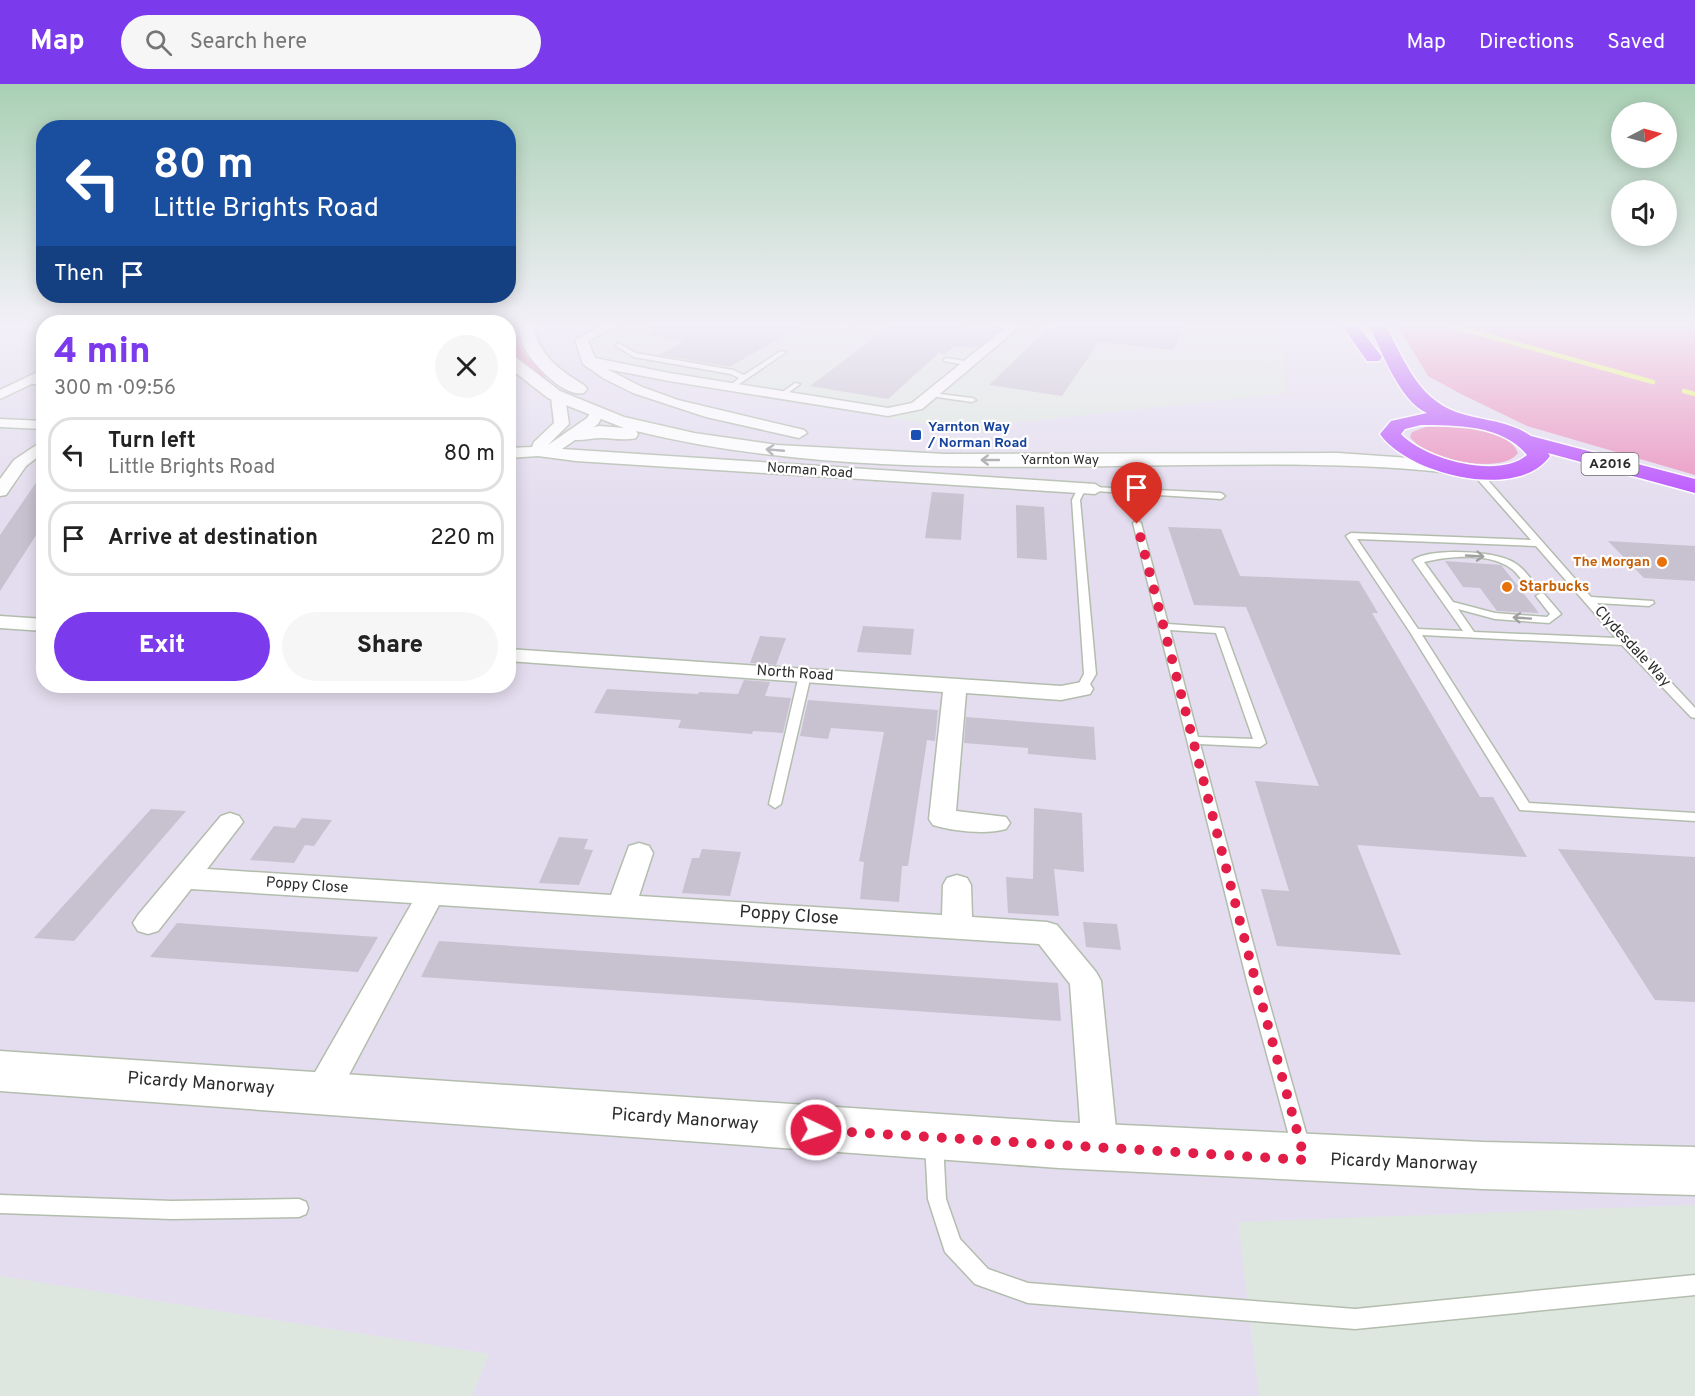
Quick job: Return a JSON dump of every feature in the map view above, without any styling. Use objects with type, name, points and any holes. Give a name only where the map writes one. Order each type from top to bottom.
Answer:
[{"type":"main road","points":[[1408,384],[1419,399],[1438,412],[1462,421],[1500,429],[1526,441],[1539,456],[1535,464],[1526,469],[1497,472],[1475,471],[1452,467],[1407,452],[1394,443],[1395,423],[1421,419],[1462,421]]},
{"type":"main road","name":"A2016","points":[[1526,441],[1695,486]]},
{"type":"main road","name":"A2016","points":[[1526,469],[1566,470],[1600,475],[1695,501]]},
{"type":"main road","name":"Picardy Manorway","points":[[0,1071],[322,1092],[1100,1149],[1305,1160],[1695,1171]]},
{"type":"street","points":[[0,395],[22,384]]},
{"type":"street","name":"Yarnton Way","points":[[537,384],[558,397],[605,409],[729,429],[864,440],[1032,446],[1336,447],[1379,442],[1395,423]]},
{"type":"street","name":"Yarnton Way","points":[[570,384],[594,398],[605,409],[663,432],[736,446],[880,458],[1018,461],[1322,459],[1392,461],[1452,467]]},
{"type":"street","points":[[622,384],[686,408],[799,433]]},
{"type":"street","points":[[717,384],[888,412],[917,406],[944,384]]},
{"type":"street","points":[[558,397],[569,430],[619,433],[676,443],[736,446]]},
{"type":"street","name":"Norman Road","points":[[516,452],[551,450],[569,430],[593,421],[605,409]]},
{"type":"street","points":[[0,423],[36,425]]},
{"type":"street","points":[[0,491],[20,463],[36,450]]},
{"type":"street","name":"Norman Road","points":[[539,451],[576,456],[1088,488]]},
{"type":"street","points":[[0,622],[36,624]]},
{"type":"street","name":"North Road","points":[[516,656],[1061,693],[1082,689]]},
{"type":"street","points":[[954,686],[942,819],[996,823]]},
{"type":"street","points":[[148,923],[230,822]]},
{"type":"street","points":[[621,906],[639,852]]},
{"type":"street","name":"Poppy Close","points":[[184,878],[1047,933],[1085,981],[1100,1149]]},
{"type":"street","points":[[957,885],[957,927]]},
{"type":"street","points":[[322,1092],[431,894]]},
{"type":"lane","points":[[732,387],[736,384]]},
{"type":"lane","points":[[782,395],[797,384]]},
{"type":"lane","points":[[932,394],[972,400]]},
{"type":"lane","name":"Clydesdale Way","points":[[1475,471],[1587,600],[1695,715]]},
{"type":"lane","points":[[1160,482],[1166,492]]},
{"type":"lane","points":[[1082,689],[1090,675],[1076,500],[1088,488],[1221,496]]},
{"type":"lane","points":[[1137,524],[1264,1015],[1305,1160]]},
{"type":"lane","points":[[1536,543],[1351,536],[1415,632],[1525,807],[1695,817]]},
{"type":"lane","points":[[1471,635],[1418,560],[1442,554],[1496,557],[1516,567],[1531,585]]},
{"type":"lane","points":[[1449,604],[1495,615],[1549,620],[1556,614],[1541,596]]},
{"type":"lane","points":[[1587,600],[1649,603]]},
{"type":"lane","points":[[1164,627],[1220,630],[1260,742],[1193,740]]},
{"type":"lane","points":[[1415,632],[1625,642]]},
{"type":"lane","points":[[775,804],[805,675]]},
{"type":"lane","points":[[933,1138],[937,1199],[952,1245],[982,1277],[1028,1293],[1355,1319],[1695,1285]]},
{"type":"lane","points":[[0,1204],[172,1210],[300,1208]]},
{"type":"shaded area","points":[[684,384],[1286,384],[1287,393],[957,429]]},
{"type":"shaded area","points":[[1443,384],[1695,384],[1695,475],[1527,426]]},
{"type":"shaded area","points":[[1431,425],[1466,427],[1493,433],[1513,445],[1518,453],[1509,460],[1496,463],[1480,464],[1446,458],[1418,445],[1410,437],[1412,432]]},
{"type":"shaded area","points":[[1695,1205],[1695,1396],[1259,1396],[1238,1222]]},
{"type":"shaded area","points":[[0,1276],[489,1354],[472,1396],[0,1396]]},
{"type":"building","points":[[812,384],[904,384],[888,399],[810,386]]},
{"type":"building","points":[[990,384],[1070,384],[1062,396]]},
{"type":"building","points":[[36,483],[36,535],[0,591],[0,535]]},
{"type":"building","points":[[932,492],[964,494],[961,540],[925,538]]},
{"type":"building","points":[[1016,505],[1044,507],[1047,560],[1017,558]]},
{"type":"building","points":[[1168,527],[1221,529],[1240,576],[1359,581],[1378,613],[1372,613],[1480,797],[1493,797],[1527,857],[1357,845],[1401,955],[1277,946],[1261,889],[1289,891],[1255,781],[1319,786],[1246,607],[1194,605]]},
{"type":"building","name":"The Morgan","points":[[1608,541],[1695,546],[1695,581],[1644,578]]},
{"type":"building","name":"Starbucks","points":[[1445,561],[1501,565],[1539,613],[1497,611],[1480,588],[1463,587]]},
{"type":"building","points":[[863,626],[914,629],[911,655],[857,652]]},
{"type":"building","points":[[760,636],[786,638],[776,665],[750,663]]},
{"type":"building","points":[[744,680],[770,682],[765,696],[791,698],[783,733],[753,731],[752,734],[678,728],[681,720],[594,713],[607,689],[738,694]]},
{"type":"building","points":[[808,700],[938,710],[935,741],[927,740],[908,866],[902,866],[899,902],[860,899],[864,862],[859,861],[884,732],[831,728],[828,739],[800,736]]},
{"type":"building","points":[[966,717],[1094,727],[1096,760],[1028,754],[1028,748],[964,743]]},
{"type":"building","points":[[1034,808],[1082,813],[1084,872],[1054,869],[1059,916],[1008,913],[1006,877],[1033,879]]},
{"type":"building","points":[[151,809],[186,811],[74,941],[34,938]]},
{"type":"building","points":[[302,818],[332,820],[314,846],[305,845],[294,863],[250,860],[274,826],[295,828]]},
{"type":"building","points":[[559,837],[588,839],[584,849],[593,850],[579,885],[539,883]]},
{"type":"building","points":[[702,849],[741,852],[730,896],[682,893],[692,858],[699,858]]},
{"type":"building","points":[[1558,849],[1695,857],[1695,1002],[1655,1000]]},
{"type":"building","points":[[1083,922],[1117,924],[1121,950],[1086,947]]},
{"type":"building","points":[[177,923],[378,937],[358,972],[150,957]]},
{"type":"building","points":[[439,941],[1058,983],[1061,1021],[421,977]]},
{"type":"waterway","points":[[1684,391],[1695,394]]},
{"type":"place","name":"Yarnton Way / Norman Road","points":[[916,435]]},
{"type":"place","name":"The Morgan","points":[[1662,562]]},
{"type":"place","name":"Starbucks","points":[[1507,587]]},
{"type":"route","points":[[816,1130],[1305,1160],[1251,964],[1137,524]]}]
